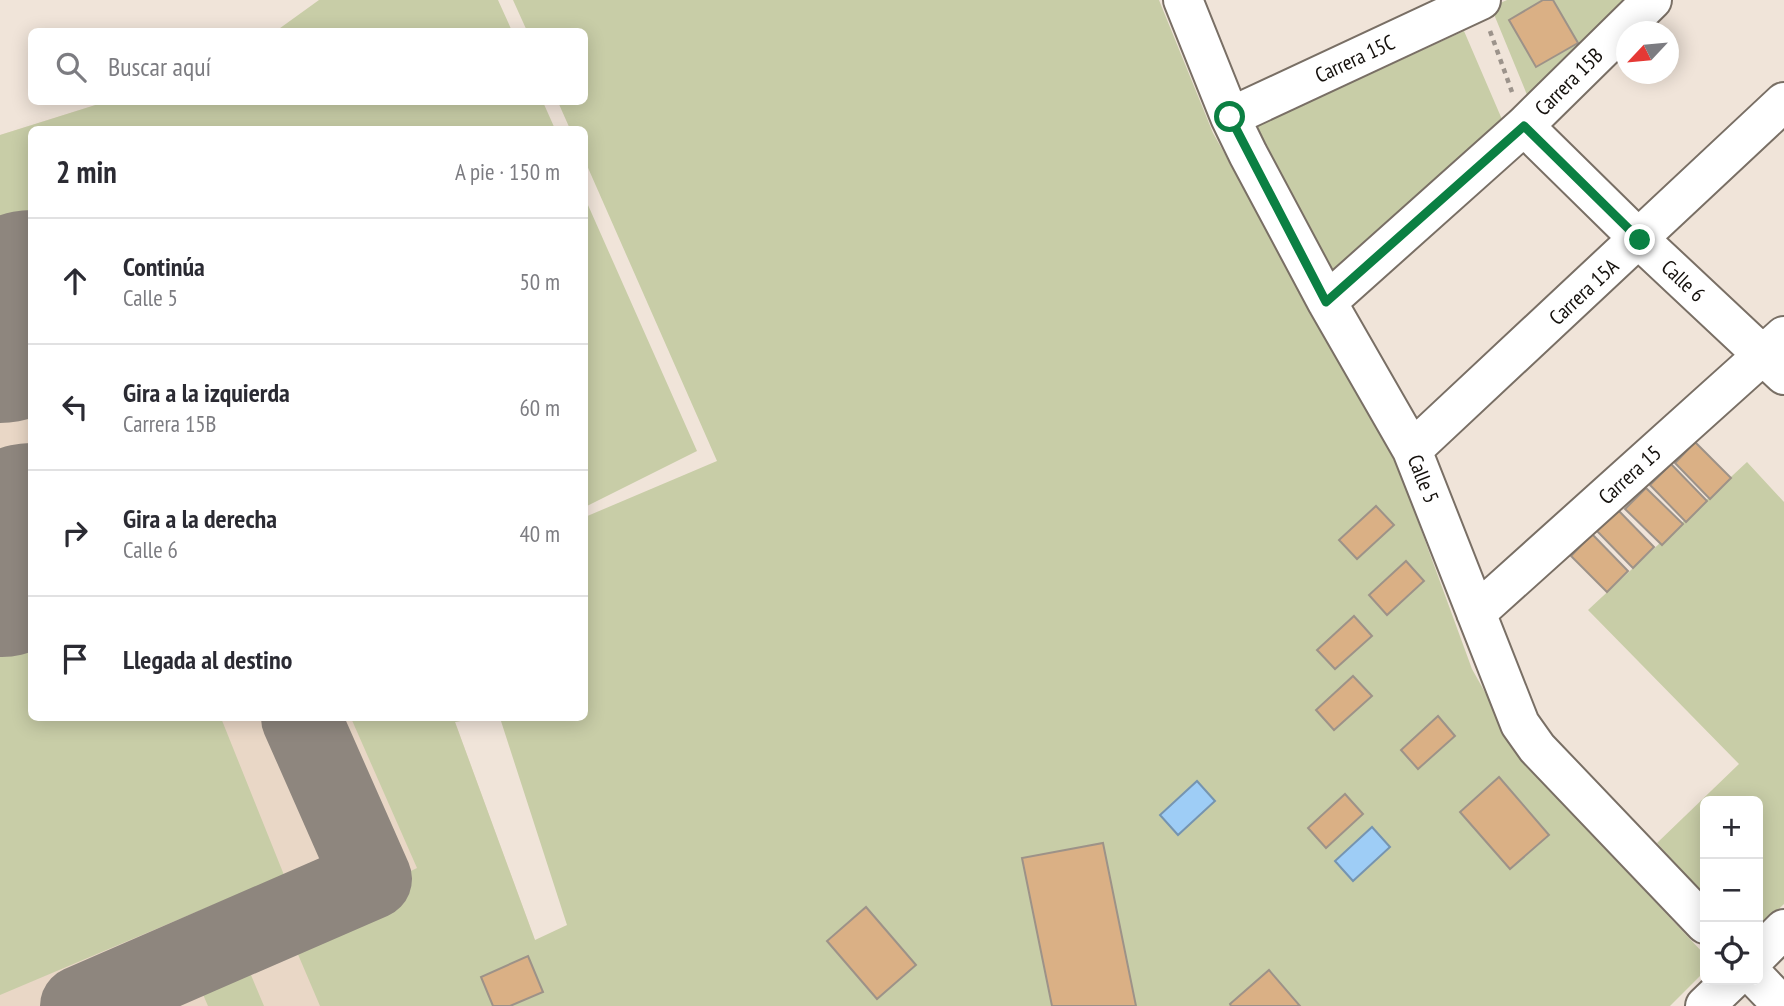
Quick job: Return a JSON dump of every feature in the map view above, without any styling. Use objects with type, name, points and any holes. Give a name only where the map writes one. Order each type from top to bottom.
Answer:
[{"type":"street","name":"Calle 5","points":[[1184,0],[1230,117],[1326,302],[1412,450],[1520,724],[1537,748],[1703,922]]},
{"type":"street","name":"Carrera 15C","points":[[1230,117],[1480,0]]},
{"type":"street","name":"Carrera 15B","points":[[1326,302],[1524,126],[1652,0]]},
{"type":"street","name":"Carrera 15A","points":[[1412,450],[1640,240],[1784,102]]},
{"type":"street","name":"Calle 6","points":[[1524,126],[1640,240],[1777,355]]},
{"type":"street","name":"Carrera 15","points":[[1476,613],[1777,355]]},
{"type":"street","points":[[1763,950],[1784,929]]},
{"type":"street","points":[[1763,984],[1783,1006]]},
{"type":"street","points":[[1705,1006],[1727,985]]},
{"type":"path","points":[[1480,0],[1524,126]]},
{"type":"shaded area","points":[[95,105],[97,105],[42,126],[29,126]]},
{"type":"shaded area","points":[[28,126],[28,721],[460,721],[455,722],[535,940],[432,1006],[0,1006],[0,135]]},
{"type":"green space","points":[[319,0],[498,0],[511,28],[280,28]]},
{"type":"green space","points":[[513,0],[1159,0],[1213,133],[1393,453],[1472,669],[1514,744],[1559,800],[1700,950],[1700,976],[1670,1006],[320,1006],[288,931],[417,868],[352,721],[460,721],[455,722],[535,940],[567,925],[501,721],[588,721],[588,516],[717,461],[588,168],[588,126],[569,126],[559,105],[588,105],[588,28],[526,28]]},
{"type":"green space","points":[[1507,0],[1637,0],[1530,102],[1491,7]]},
{"type":"green space","points":[[1464,31],[1504,124],[1331,272],[1257,126]]},
{"type":"green space","points":[[95,105],[544,105],[554,126],[29,126]]},
{"type":"green space","points":[[28,126],[28,296],[0,308],[0,135]]},
{"type":"green space","points":[[588,205],[697,451],[588,506]]},
{"type":"green space","points":[[1747,462],[1784,502],[1784,904],[1763,924],[1763,796],[1706,796],[1739,764],[1588,610]]},
{"type":"green space","points":[[28,561],[28,721],[222,721],[284,875],[0,995],[0,574]]},
{"type":"green space","points":[[1700,802],[1700,891],[1657,843]]},
{"type":"green space","points":[[243,956],[264,1006],[208,1006],[195,976]]},
{"type":"water","points":[[1197,781],[1215,801],[1178,835],[1160,815]]},
{"type":"water","points":[[1372,827],[1390,847],[1353,881],[1335,861]]},
{"type":"building","points":[[1543,0],[1553,0],[1578,43],[1536,67],[1509,20]]},
{"type":"building","points":[[1695,442],[1731,478],[1710,499],[1675,463]]},
{"type":"building","points":[[1671,464],[1707,501],[1686,522],[1650,485]]},
{"type":"building","points":[[1646,488],[1683,524],[1662,545],[1625,509]]},
{"type":"building","points":[[1376,506],[1394,525],[1357,559],[1339,540]]},
{"type":"building","points":[[1618,510],[1654,547],[1633,568],[1597,531]]},
{"type":"building","points":[[1592,534],[1628,571],[1607,592],[1571,556]]},
{"type":"building","points":[[1406,561],[1424,581],[1387,615],[1369,595]]},
{"type":"building","points":[[1354,616],[1372,636],[1335,669],[1317,650]]},
{"type":"building","points":[[1353,676],[1372,696],[1334,730],[1316,710]]},
{"type":"building","points":[[1438,716],[1455,736],[1418,769],[1401,750]]},
{"type":"building","points":[[1499,777],[1549,835],[1510,869],[1460,812]]},
{"type":"building","points":[[1345,794],[1363,814],[1326,848],[1308,828]]},
{"type":"building","points":[[1103,843],[1136,1006],[1052,1006],[1022,858]]},
{"type":"building","points":[[866,907],[916,965],[877,999],[827,941]]},
{"type":"building","points":[[528,956],[543,992],[510,1006],[493,1006],[481,977]]},
{"type":"building","points":[[1269,970],[1300,1006],[1231,1006],[1230,1004]]},
{"type":"taxiway","points":[[80,1006],[372,879],[302,721]]},
{"type":"runway","points":[[0,323],[28,312]]},
{"type":"runway","points":[[0,557],[28,545]]},
{"type":"route","points":[[1230,117],[1326,302],[1524,126],[1640,240]]}]
